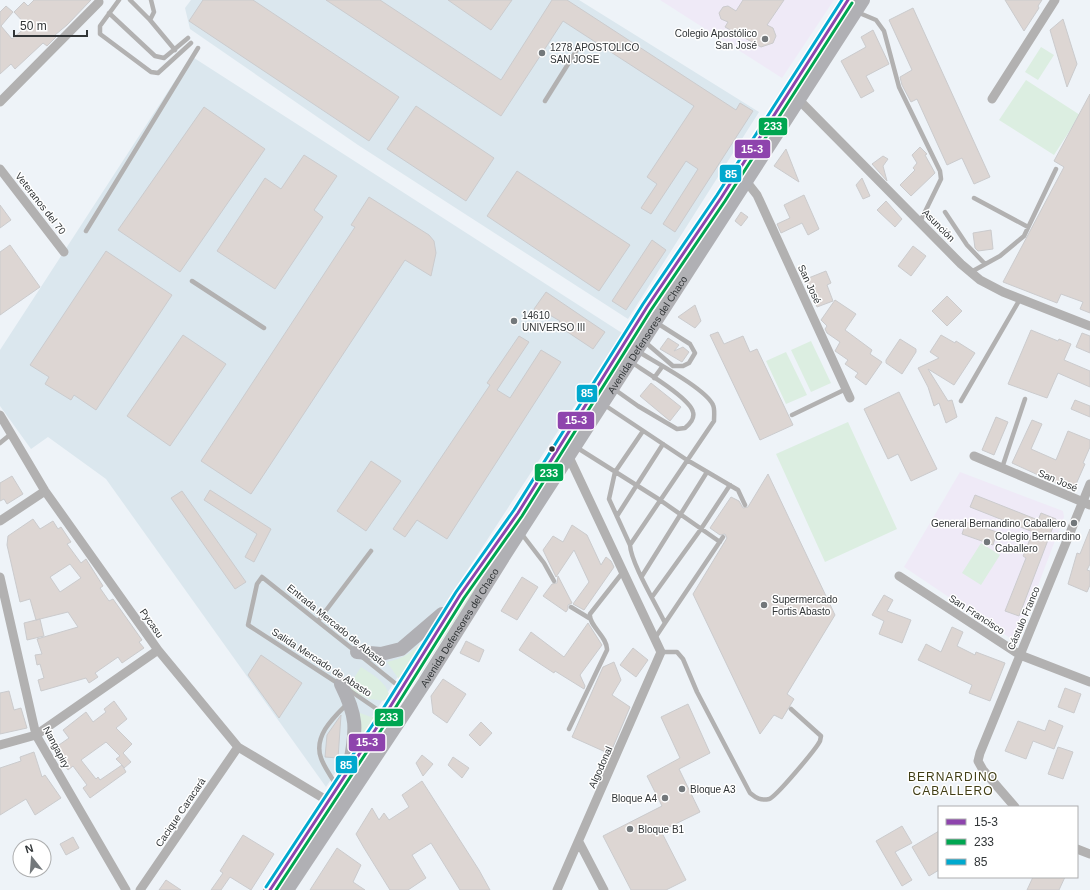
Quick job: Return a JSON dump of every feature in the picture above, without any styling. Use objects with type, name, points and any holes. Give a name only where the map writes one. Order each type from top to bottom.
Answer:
[{"type":"highway","name":"Avenida Defensores del Chaco","points":[[286,890],[394,717],[520,532],[601,407],[613,388],[636,341],[656,322],[799,100],[855,4]]},
{"type":"highway","name":"Avenida Defensores del Chaco","points":[[270,890],[349,770],[394,717],[402,688],[457,600],[636,341],[721,198],[855,4]]},
{"type":"highway","points":[[601,407],[600,397],[681,269],[696,259]]},
{"type":"highway","points":[[357,652],[381,654],[402,649],[457,600]]},
{"type":"highway","points":[[341,684],[349,701],[355,720],[354,745],[349,770]]},
{"type":"street","points":[[992,99],[1055,0]]},
{"type":"street","points":[[0,102],[99,2]]},
{"type":"street","name":"Asunción","points":[[799,100],[970,272],[980,280],[1020,299],[1090,326]]},
{"type":"street","name":"Veteranos del 70","points":[[0,169],[64,252]]},
{"type":"street","name":"San José","points":[[746,181],[756,195],[850,398]]},
{"type":"street","name":"Pycasu","points":[[0,416],[45,491],[158,650],[238,747],[328,801]]},
{"type":"street","points":[[572,452],[624,571],[662,652]]},
{"type":"street","name":"San José","points":[[974,456],[1087,504]]},
{"type":"street","name":"Cástulo Franco","points":[[1014,806],[983,770],[978,761],[980,752],[1020,655],[1087,504],[1090,484]]},
{"type":"street","points":[[0,521],[45,491]]},
{"type":"street","name":"San Francisco","points":[[899,576],[1020,655],[1090,682]]},
{"type":"street","name":"Nangapiry","points":[[0,577],[36,735],[126,890]]},
{"type":"street","points":[[0,745],[36,735],[158,650]]},
{"type":"street","name":"Algodonal","points":[[557,890],[662,652]]},
{"type":"street","name":"Cacique Caracará","points":[[140,890],[238,747]]},
{"type":"street","points":[[579,842],[604,890]]},
{"type":"street","points":[[1078,849],[1090,854]]},
{"type":"lane","points":[[118,0],[100,26],[100,34],[154,74],[164,69],[191,43]]},
{"type":"lane","points":[[130,0],[150,20],[175,50]]},
{"type":"lane","points":[[150,20],[154,12],[151,0]]},
{"type":"lane","points":[[855,4],[876,20],[884,31],[899,87],[940,171],[942,179],[920,222]]},
{"type":"lane","points":[[109,13],[155,56],[164,58],[188,38]]},
{"type":"lane","points":[[546,101],[580,45]]},
{"type":"lane","points":[[86,231],[198,48]]},
{"type":"lane","points":[[970,272],[1012,248],[1024,236],[1056,169]]},
{"type":"lane","points":[[974,198],[1028,227]]},
{"type":"lane","points":[[945,212],[967,245],[986,264]]},
{"type":"lane","points":[[192,281],[264,328]]},
{"type":"lane","points":[[961,401],[1020,299]]},
{"type":"lane","points":[[636,341],[673,366],[683,366],[694,357],[695,353],[690,344],[656,322]]},
{"type":"lane","points":[[630,545],[714,421],[713,404],[699,390],[662,367],[636,341]]},
{"type":"lane","points":[[613,388],[638,406],[677,429],[685,428],[693,419],[694,414],[684,399],[654,378],[636,341]]},
{"type":"lane","points":[[654,378],[662,367]]},
{"type":"lane","points":[[792,415],[846,389]]},
{"type":"lane","points":[[1002,468],[1025,399]]},
{"type":"lane","points":[[601,407],[643,431],[687,460],[738,490],[745,505]]},
{"type":"lane","points":[[643,431],[615,472],[609,499],[642,576],[665,623]]},
{"type":"lane","points":[[0,443],[11,434]]},
{"type":"lane","points":[[617,516],[663,444]]},
{"type":"lane","points":[[572,452],[615,472],[660,500],[720,542]]},
{"type":"lane","points":[[642,576],[707,472]]},
{"type":"lane","points":[[652,597],[701,529],[730,485]]},
{"type":"lane","points":[[520,532],[544,563],[554,582]]},
{"type":"lane","points":[[655,638],[723,537]]},
{"type":"lane","points":[[318,621],[371,551]]},
{"type":"lane","points":[[589,618],[590,614],[624,571]]},
{"type":"lane","name":"Entrada Mercado de Abasto","points":[[248,625],[257,584],[262,577],[402,688]]},
{"type":"lane","points":[[569,729],[607,650],[606,643],[589,618],[571,607]]},
{"type":"lane","name":"Salida Mercado de Abasto","points":[[248,625],[394,717]]},
{"type":"lane","points":[[662,652],[677,652],[683,659],[698,692],[750,792],[755,798],[762,800],[775,796],[820,741],[820,736],[791,709]]},
{"type":"lane","points":[[338,787],[320,756],[320,744],[328,724],[349,701]]},
{"type":"shaded area","points":[[191,0],[579,0],[759,112],[628,319],[358,145],[190,29],[185,8]]},
{"type":"shaded area","name":"Colegio Apostólico San José","points":[[660,0],[834,0],[782,78]]},
{"type":"shaded area","points":[[191,56],[622,333],[326,787],[106,479],[48,437],[31,449],[0,406],[0,350]]},
{"type":"shaded area","name":"Colegio Bernardino Caballero","points":[[960,472],[1063,511],[1064,517],[1018,638],[1013,640],[904,567]]},
{"type":"green space","points":[[1041,47],[1054,55],[1038,80],[1025,72]]},
{"type":"green space","points":[[1026,80],[1080,115],[1054,155],[999,120]]},
{"type":"green space","points":[[811,341],[831,383],[811,392],[791,350]]},
{"type":"green space","points":[[629,349],[589,414],[408,693],[407,690]]},
{"type":"green space","points":[[786,352],[807,395],[786,404],[766,361]]},
{"type":"green space","points":[[848,422],[897,529],[825,562],[776,454]]},
{"type":"green space","points":[[981,543],[1000,555],[981,585],[962,573]]},
{"type":"green space","points":[[429,633],[400,681],[387,662],[401,658],[411,652]]},
{"type":"green space","points":[[361,667],[383,683],[390,698],[388,701],[369,699],[347,689]]},
{"type":"green space","points":[[360,713],[371,717],[377,716],[357,750]]},
{"type":"building","points":[[34,0],[91,0],[55,35],[57,36],[47,46],[43,43],[15,69],[11,64],[0,74],[0,12],[6,6],[13,12],[1,26],[12,39],[27,26],[14,12],[24,2],[28,6]]},
{"type":"building","points":[[203,0],[253,0],[399,97],[369,141],[189,21]]},
{"type":"building","points":[[326,0],[380,0],[501,80],[552,0],[567,0],[736,110],[740,103],[753,111],[675,232],[663,224],[698,169],[686,161],[651,214],[641,208],[657,184],[647,177],[694,106],[563,21],[501,116]]},
{"type":"building","points":[[448,0],[512,0],[491,30]]},
{"type":"building","points":[[743,0],[784,0],[767,25],[773,28],[776,36],[773,43],[761,47],[725,27],[728,22],[721,19],[719,13],[723,7],[728,6],[736,11]]},
{"type":"building","points":[[1005,0],[1042,0],[1038,6],[1039,8],[1024,31]]},
{"type":"building","points":[[913,8],[990,177],[974,184],[962,158],[947,165],[917,99],[911,102],[902,85],[900,77],[912,70],[889,20]]},
{"type":"building","points":[[1063,19],[1077,64],[1067,87],[1050,30]]},
{"type":"building","points":[[873,30],[889,64],[866,76],[874,91],[861,98],[841,61],[866,47],[861,37]]},
{"type":"building","points":[[1090,94],[1090,313],[1080,309],[1083,302],[1061,294],[1057,303],[1003,282],[1064,167],[1054,161]]},
{"type":"building","points":[[416,106],[494,158],[466,201],[387,149]]},
{"type":"building","points":[[204,107],[265,149],[180,272],[118,230]]},
{"type":"building","points":[[920,147],[927,154],[925,155],[935,173],[911,196],[900,185],[915,170],[913,168],[917,163],[912,155]]},
{"type":"building","points":[[786,149],[799,182],[774,166]]},
{"type":"building","points":[[304,155],[337,176],[314,210],[323,217],[275,289],[217,251],[265,178],[281,189]]},
{"type":"building","points":[[883,156],[888,159],[883,166],[887,181],[872,164]]},
{"type":"building","points":[[517,171],[630,245],[599,291],[487,216]]},
{"type":"building","points":[[862,178],[870,196],[863,199],[856,185]]},
{"type":"building","points":[[804,195],[819,229],[808,235],[802,223],[781,233],[777,224],[790,218],[784,205]]},
{"type":"building","points":[[369,197],[429,235],[434,241],[436,253],[431,276],[405,260],[251,494],[201,461],[355,227],[351,225]]},
{"type":"building","points":[[886,201],[902,219],[895,227],[877,210]]},
{"type":"building","points":[[0,205],[11,220],[0,228]]},
{"type":"building","points":[[741,212],[748,217],[741,226],[735,221]]},
{"type":"building","points":[[991,230],[993,249],[978,251],[975,248],[973,233]]},
{"type":"building","points":[[652,240],[666,250],[626,310],[612,301]]},
{"type":"building","points":[[10,245],[40,287],[0,315],[0,252]]},
{"type":"building","points":[[913,246],[926,256],[911,276],[898,266]]},
{"type":"building","points":[[106,251],[172,295],[96,410],[74,395],[71,400],[45,384],[49,377],[30,365]]},
{"type":"building","points":[[826,271],[831,283],[827,285],[833,301],[817,307],[806,279]]},
{"type":"building","points":[[546,292],[605,332],[593,349],[557,325],[560,321],[548,314],[546,317],[534,309]]},
{"type":"building","points":[[947,296],[962,311],[947,326],[932,311]]},
{"type":"building","points":[[835,300],[856,314],[845,330],[872,350],[870,354],[882,362],[866,385],[855,377],[858,373],[845,364],[848,360],[835,351],[840,342],[827,333],[825,329],[827,326],[821,320]]},
{"type":"building","points":[[695,305],[701,321],[695,328],[678,317]]},
{"type":"building","points":[[1031,330],[1058,341],[1059,339],[1071,344],[1064,360],[1090,371],[1090,387],[1058,373],[1047,398],[1008,384]]},
{"type":"building","points":[[718,332],[724,344],[743,336],[750,352],[757,349],[793,425],[760,440],[710,335]]},
{"type":"building","points":[[1082,333],[1090,336],[1090,353],[1076,347]]},
{"type":"building","points":[[183,335],[226,364],[170,446],[127,416]]},
{"type":"building","points":[[941,335],[955,343],[956,341],[975,353],[954,385],[928,369],[948,401],[952,400],[957,417],[946,423],[939,403],[934,406],[928,387],[918,368],[939,358],[930,352]]},
{"type":"building","points":[[519,336],[529,342],[497,390],[510,398],[541,350],[561,362],[447,539],[417,520],[405,537],[393,529],[490,385],[487,383]]},
{"type":"building","points":[[668,338],[679,345],[674,351],[683,347],[689,352],[682,362],[660,349]]},
{"type":"building","points":[[900,339],[916,349],[916,352],[902,374],[886,363],[886,360]]},
{"type":"building","points":[[651,383],[681,407],[670,421],[640,396]]},
{"type":"building","points":[[899,392],[937,469],[911,481],[898,454],[888,459],[864,409]]},
{"type":"building","points":[[1075,400],[1090,406],[1090,417],[1071,409]]},
{"type":"building","points":[[996,417],[1008,422],[994,455],[982,450]]},
{"type":"building","points":[[1032,420],[1042,424],[1031,449],[1056,460],[1068,431],[1090,440],[1090,447],[1083,463],[1085,464],[1073,491],[1012,463]]},
{"type":"building","points":[[371,461],[401,481],[366,531],[337,511]]},
{"type":"building","name":"Supermercado Fortis Abasto","points":[[768,474],[835,615],[787,694],[794,699],[782,719],[774,715],[760,734],[693,594],[727,538],[725,534],[720,535],[710,528],[731,497],[739,501],[743,508],[748,507]]},
{"type":"building","points":[[12,476],[23,494],[7,504],[4,499],[0,501],[0,483]]},
{"type":"building","points":[[210,490],[271,529],[254,562],[245,557],[257,534],[204,500]]},
{"type":"building","points":[[182,491],[246,582],[235,589],[171,498]]},
{"type":"building","points":[[975,495],[1038,520],[1041,513],[1056,519],[1019,616],[1005,611],[1026,558],[1023,556],[1033,532],[970,507]]},
{"type":"building","points":[[33,519],[40,529],[53,521],[58,529],[61,527],[71,542],[67,544],[81,563],[86,559],[103,586],[100,588],[109,601],[113,599],[142,640],[139,642],[144,648],[122,663],[118,657],[95,673],[98,677],[89,683],[86,678],[41,691],[38,680],[44,678],[40,664],[37,665],[35,655],[42,654],[37,639],[78,627],[68,612],[36,620],[30,599],[20,602],[7,545],[8,536]],"holes":[[[70,564],[81,578],[60,592],[50,577]]]},
{"type":"building","points":[[966,522],[997,532],[993,545],[962,534]]},
{"type":"building","points":[[572,525],[587,535],[601,565],[606,557],[611,561],[614,567],[584,610],[573,604],[589,582],[574,550],[556,577],[543,550],[553,536],[563,542]]},
{"type":"building","points":[[1090,529],[1090,564],[1087,570],[1090,571],[1090,585],[1087,592],[1068,584],[1077,553],[1080,554]]},
{"type":"building","points":[[558,576],[572,603],[568,605],[566,612],[543,596],[552,584],[557,583]]},
{"type":"building","points":[[522,577],[538,587],[517,620],[501,611]]},
{"type":"building","points":[[884,595],[893,600],[887,611],[911,620],[902,643],[879,634],[884,621],[872,615]]},
{"type":"building","points":[[40,619],[44,636],[27,640],[24,623]]},
{"type":"building","points":[[588,623],[602,645],[580,675],[585,686],[584,689],[555,671],[554,673],[519,650],[531,632],[564,657]]},
{"type":"building","points":[[952,627],[963,632],[957,646],[975,655],[976,652],[1005,663],[990,701],[969,693],[972,685],[918,660],[926,644],[941,652]]},
{"type":"building","points":[[466,641],[484,650],[479,662],[460,653]]},
{"type":"building","points":[[633,648],[648,660],[636,677],[620,665]]},
{"type":"building","points":[[261,655],[302,683],[279,718],[248,675]]},
{"type":"building","points":[[614,662],[621,680],[612,695],[630,707],[610,754],[572,737],[603,667]]},
{"type":"building","points":[[443,679],[466,694],[447,723],[433,713],[431,696]]},
{"type":"building","points":[[1065,688],[1081,694],[1074,713],[1058,707]]},
{"type":"building","points":[[9,691],[14,710],[21,708],[27,728],[0,734],[0,693]]},
{"type":"building","points":[[114,701],[127,719],[116,728],[132,744],[123,753],[131,762],[124,768],[122,765],[126,772],[90,798],[83,788],[87,785],[73,766],[68,770],[61,761],[64,758],[56,747],[69,738],[63,730],[86,712],[93,722],[106,712],[104,709]],"holes":[[[106,742],[120,756],[116,759],[122,765],[100,780],[98,777],[96,779],[81,760]]]},
{"type":"building","points":[[688,704],[710,753],[679,769],[700,812],[661,831],[686,880],[666,890],[631,890],[603,836],[662,806],[647,776],[680,758],[661,717]]},
{"type":"building","points":[[341,715],[338,758],[325,757],[327,735]]},
{"type":"building","points":[[1049,720],[1063,726],[1054,749],[1033,741],[1026,759],[1005,751],[1018,721],[1045,731]]},
{"type":"building","points":[[481,722],[492,733],[480,746],[469,735]]},
{"type":"building","points":[[1058,747],[1073,752],[1063,779],[1048,774]]},
{"type":"building","points":[[34,752],[42,777],[45,775],[61,798],[35,815],[26,799],[0,815],[0,768],[21,761],[20,757]]},
{"type":"building","points":[[422,755],[433,764],[423,776],[416,763]]},
{"type":"building","points":[[453,757],[469,768],[462,778],[448,765]]},
{"type":"building","points":[[422,781],[479,870],[490,890],[460,890],[431,843],[412,855],[426,878],[408,890],[390,890],[356,834],[372,808],[379,820],[384,813],[389,820],[409,807],[402,795]]},
{"type":"building","points":[[902,826],[912,843],[895,852],[912,880],[902,886],[876,841]]},
{"type":"building","points":[[938,832],[938,871],[929,876],[912,847]]},
{"type":"building","points":[[243,835],[274,854],[251,890],[230,877],[221,890],[211,890],[223,873],[220,871]]},
{"type":"building","points":[[73,837],[79,848],[66,855],[60,844]]},
{"type":"building","points":[[337,848],[361,865],[353,882],[365,890],[310,890]]},
{"type":"building","points":[[1033,878],[1065,878],[1059,890],[1027,890]]},
{"type":"building","points":[[166,880],[181,890],[159,890]]},
{"type":"transit line","name":"85","points":[[266,887],[381,712],[456,592],[514,510],[643,304],[717,195],[842,0]]},
{"type":"transit line","name":"15-3","points":[[270,890],[385,715],[460,595],[518,513],[647,307],[721,198],[848,0]]},
{"type":"transit line","name":"233","points":[[276,890],[389,718],[464,598],[522,516],[651,310],[725,201],[852,3]]},
{"type":"place","name":"Colegio Apostólico San José","points":[[765,39]]},
{"type":"place","name":"1278 APOSTOLICO SAN JOSE","points":[[542,53]]},
{"type":"place","name":"14610 UNIVERSO III","points":[[514,321]]},
{"type":"place","name":"General Bernandino Caballero","points":[[1074,523]]},
{"type":"place","name":"Colegio Bernardino Caballero","points":[[987,542]]},
{"type":"place","name":"Supermercado Fortis Abasto","points":[[764,605]]},
{"type":"place","name":"Bloque A3","points":[[682,789]]},
{"type":"place","name":"Bloque A4","points":[[665,798]]},
{"type":"place","name":"Bloque B1","points":[[630,829]]},
{"type":"district","name":"BERNARDINO CABALLERO","points":[[953,784]]}]
